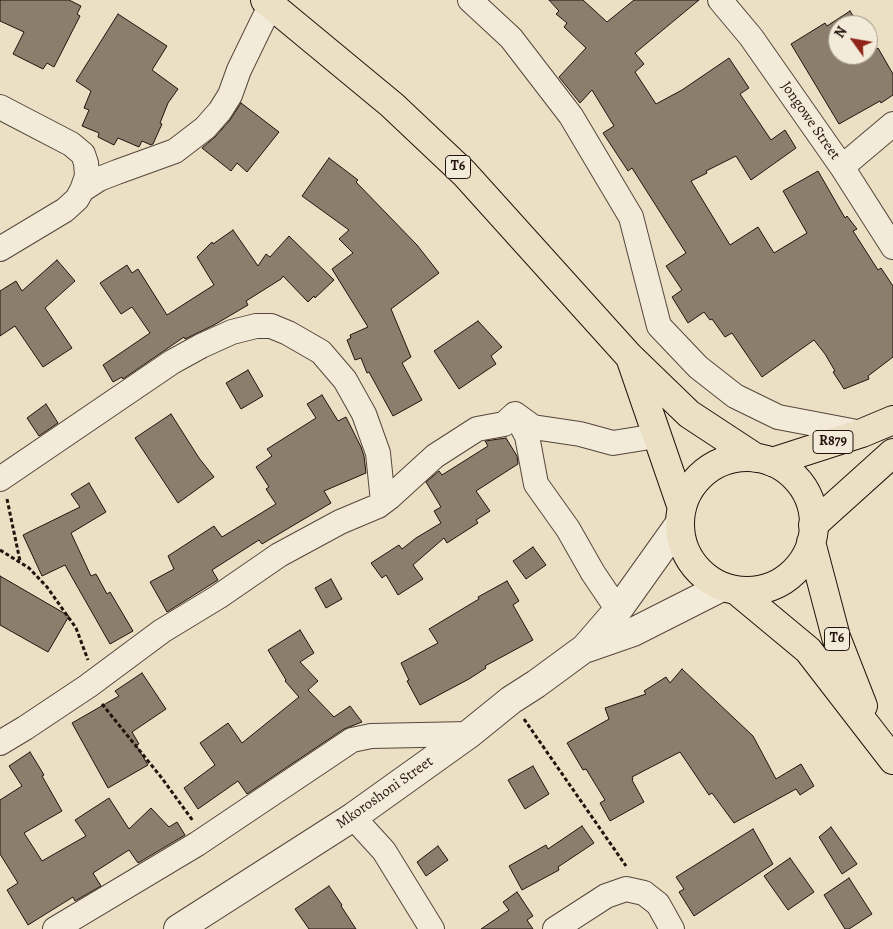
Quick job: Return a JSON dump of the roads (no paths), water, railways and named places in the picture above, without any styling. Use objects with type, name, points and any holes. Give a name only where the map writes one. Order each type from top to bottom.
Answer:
[{"type":"main road","name":"T6","points":[[268,2],[392,105],[464,173],[629,356],[689,414],[764,460],[786,470],[798,481],[812,510],[812,534],[836,637],[874,733]]},
{"type":"main road","name":"T6","points":[[629,356],[681,515],[682,540],[687,554],[696,568],[708,579],[729,589],[808,650],[893,760]]},
{"type":"main road","name":"R879","points":[[764,460],[862,433],[893,420]]},
{"type":"main road","points":[[729,589],[754,591],[769,588],[784,580],[796,570],[805,557],[812,534],[893,453]]},
{"type":"main road","points":[[681,515],[688,492],[698,479],[710,469],[724,462],[740,458],[764,460]]},
{"type":"street","points":[[470,0],[511,38],[571,116],[632,217],[659,326],[698,367],[735,396],[778,417],[862,433]]},
{"type":"street","name":"Jongowe Street","points":[[720,0],[751,38],[842,167],[893,247]]},
{"type":"street","points":[[82,190],[99,179],[175,151],[206,128],[230,95],[268,2]]},
{"type":"street","points":[[0,107],[71,144],[83,154],[87,176],[82,190],[65,210],[0,249]]},
{"type":"street","points":[[842,167],[893,124]]},
{"type":"street","points":[[0,479],[172,362],[232,332],[256,326],[271,326],[288,333],[321,352],[345,380],[364,414],[378,453],[383,502]]},
{"type":"street","points":[[515,414],[534,427],[580,434],[613,443],[656,436]]},
{"type":"street","points":[[0,743],[92,683],[162,631],[279,555],[340,522],[378,506],[435,456],[477,429],[504,424],[515,414]]},
{"type":"street","points":[[515,414],[527,436],[536,484],[568,529],[593,573],[618,610]]},
{"type":"street","name":"Mkoroshoni Street","points":[[178,929],[353,817],[468,734],[511,700],[585,648],[618,610],[681,515]]},
{"type":"street","name":"Mkoroshoni Street","points":[[585,648],[633,632],[729,589]]},
{"type":"street","points":[[55,929],[206,838],[352,740],[371,736],[468,734]]},
{"type":"street","points":[[353,817],[384,851],[432,929]]},
{"type":"street","points":[[555,929],[606,896],[626,889],[644,893],[658,904],[672,929]]}]
